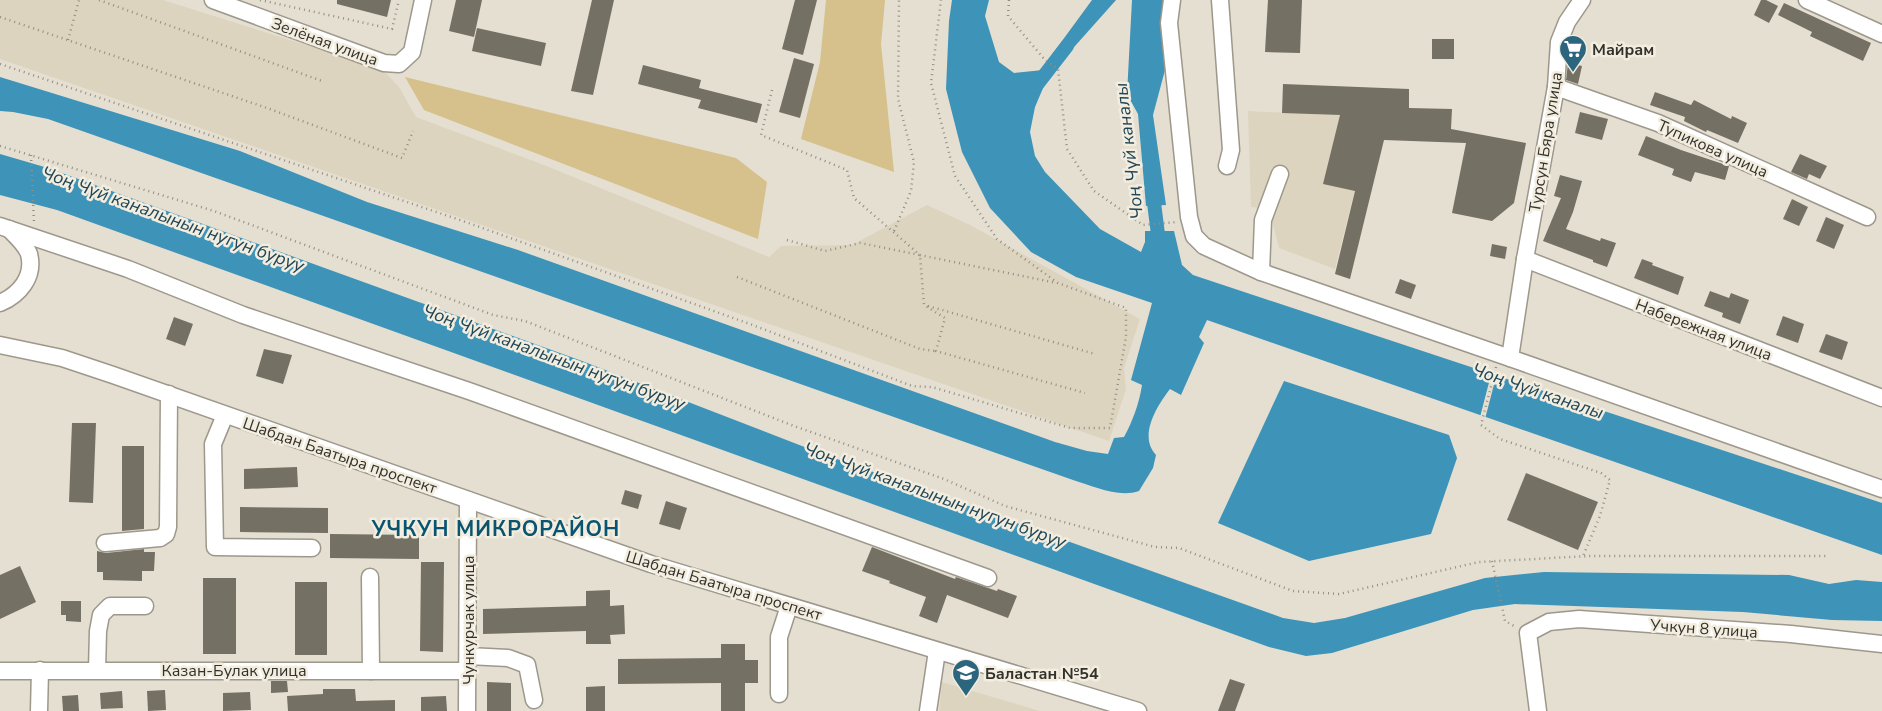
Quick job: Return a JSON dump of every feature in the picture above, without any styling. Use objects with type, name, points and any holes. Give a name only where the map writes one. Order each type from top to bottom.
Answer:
[{"type":"street","name":"Зелёная улица","points":[[213,0],[384,63],[399,64],[412,52],[423,0]]},
{"type":"street","points":[[1172,0],[1169,23],[1189,217],[1194,236],[1204,246],[1261,272],[1882,488]]},
{"type":"street","points":[[1220,0],[1231,150],[1227,166]]},
{"type":"street","name":"Турсун Бяра улица","points":[[1505,356],[1525,259],[1556,87],[1559,42],[1567,22],[1582,0]]},
{"type":"street","points":[[1807,0],[1882,34]]},
{"type":"street","name":"Тупикова улица","points":[[1556,87],[1658,123],[1867,218]]},
{"type":"street","points":[[1261,272],[1263,220],[1280,174]]},
{"type":"street","points":[[0,303],[12,298],[22,288],[28,277],[30,265],[29,252],[4,227]]},
{"type":"street","points":[[4,227],[128,270],[243,315],[469,392],[988,578]]},
{"type":"street","name":"Набережная улица","points":[[1525,259],[1882,398]]},
{"type":"street","name":"Шабдан Баатыра проспект","points":[[0,345],[62,358],[651,564],[1138,711]]},
{"type":"street","points":[[105,543],[160,538],[166,534],[168,527],[169,394]]},
{"type":"street","points":[[225,414],[213,444],[215,548],[312,548]]},
{"type":"street","name":"Чункурчак улица","points":[[467,711],[468,500]]},
{"type":"street","points":[[370,577],[372,671]]},
{"type":"street","points":[[97,670],[98,631],[101,615],[110,606],[145,606]]},
{"type":"street","points":[[779,694],[779,637],[789,606]]},
{"type":"street","name":"Учкун 8 улица","points":[[1538,711],[1528,633],[1549,622],[1579,619],[1791,634],[1882,644]]},
{"type":"street","points":[[928,711],[937,651]]},
{"type":"street","name":"Казан-Булак улица","points":[[0,670],[372,671],[508,658],[527,665],[534,700]]},
{"type":"street","points":[[40,670],[40,711]]},
{"type":"path","points":[[68,40],[79,0]]},
{"type":"path","points":[[99,0],[322,81]]},
{"type":"path","points":[[260,0],[392,29],[399,0]]},
{"type":"path","points":[[894,231],[911,191],[914,162],[898,99],[899,0]]},
{"type":"path","points":[[941,0],[931,83],[955,176],[997,239],[1058,283]]},
{"type":"path","points":[[1009,0],[1008,16],[1045,60],[1058,70],[1067,149],[1094,191],[1143,225],[1174,223]]},
{"type":"path","points":[[0,17],[267,108],[402,158],[413,131]]},
{"type":"path","points":[[0,64],[463,221],[750,324],[912,386],[932,387],[1070,428],[1110,428],[1126,338],[1126,308],[1058,283],[920,255],[860,243],[824,251],[787,240]]},
{"type":"path","points":[[772,90],[761,135],[847,170],[854,198],[920,255],[924,305]]},
{"type":"path","points":[[0,146],[214,211],[493,315],[525,321],[794,426],[944,479],[1005,506],[1155,547],[1179,548],[1293,591],[1339,594],[1479,562],[1582,556],[1826,556]]},
{"type":"path","points":[[31,155],[34,220]]},
{"type":"path","points":[[737,276],[920,349],[936,351],[1084,393]]},
{"type":"path","points":[[924,305],[945,318],[936,351]]},
{"type":"path","points":[[924,305],[1095,354]]},
{"type":"path","points":[[1505,356],[1481,426],[1500,439],[1601,473],[1610,480],[1600,516],[1582,556]]},
{"type":"path","points":[[1492,562],[1505,621]]},
{"type":"shaded area","points":[[0,0],[163,0],[382,69],[399,87],[416,117],[544,165],[769,257],[781,246],[852,245],[927,205],[970,225],[1140,319],[1124,368],[1126,389],[1109,441],[0,59]]},
{"type":"shaded area","points":[[826,0],[885,0],[881,44],[894,172],[801,139],[820,62]]},
{"type":"shaded area","points":[[405,77],[736,158],[767,182],[758,239],[424,110]]},
{"type":"shaded area","points":[[1248,111],[1373,117],[1335,269],[1279,248],[1269,209],[1251,207]]},
{"type":"shaded area","name":"Баластан №54","points":[[942,682],[1040,711],[939,711]]},
{"type":"water","points":[[952,0],[989,0],[985,16],[999,62],[1014,73],[1043,70],[1049,74],[1035,107],[1030,132],[1035,156],[1045,172],[1100,229],[1141,252],[1145,242],[1145,231],[1174,231],[1182,265],[1193,275],[1882,503],[1882,555],[1207,320],[1199,337],[1204,343],[1181,395],[1170,389],[1151,421],[1149,439],[1156,455],[1153,468],[1139,491],[1131,493],[1114,492],[1073,480],[48,119],[0,111],[0,77],[240,151],[367,202],[518,250],[1055,442],[1087,451],[1108,454],[1114,438],[1124,437],[1137,405],[1142,385],[1131,380],[1152,303],[1076,277],[1031,252],[990,208],[962,152],[946,89],[949,21]]},
{"type":"water","points":[[1092,0],[1116,0],[1059,64],[1051,56]]},
{"type":"water","points":[[1132,0],[1166,0],[1164,18],[1165,70],[1153,115],[1166,205],[1146,206],[1138,114],[1127,94]]},
{"type":"water","name":"Чоң Чүй каналынын нугун буруу","points":[[0,154],[48,168],[582,361],[820,453],[1283,618],[1314,623],[1345,618],[1485,578],[1544,572],[1789,575],[1829,584],[1856,580],[1882,582],[1882,621],[1832,620],[1743,612],[1515,604],[1473,610],[1332,653],[1306,656],[1269,647],[57,210],[0,195]]},
{"type":"water","points":[[1284,381],[1449,435],[1457,458],[1431,534],[1309,561],[1218,523]]},
{"type":"pier","points":[[1492,371],[1497,373],[1485,419],[1480,417]]},
{"type":"building","points":[[337,0],[391,0],[387,17],[337,4]]},
{"type":"building","points":[[456,0],[482,0],[474,37],[449,31]]},
{"type":"building","points":[[592,0],[614,0],[593,95],[571,91]]},
{"type":"building","points":[[795,0],[817,0],[803,55],[782,49]]},
{"type":"building","points":[[1268,0],[1302,0],[1300,53],[1265,52]]},
{"type":"building","points":[[1761,0],[1766,0],[1778,6],[1769,23],[1754,15]]},
{"type":"building","points":[[1784,3],[1871,43],[1863,61],[1810,36],[1812,32],[1778,15]]},
{"type":"building","points":[[477,28],[546,43],[541,66],[472,51]]},
{"type":"building","points":[[1432,39],[1454,39],[1454,59],[1432,59]]},
{"type":"building","points":[[794,58],[814,64],[800,118],[779,112]]},
{"type":"building","name":"Майрам","points":[[1568,63],[1582,66],[1578,84],[1566,80]]},
{"type":"building","points":[[643,65],[701,80],[699,88],[762,104],[757,123],[698,108],[701,100],[638,84]]},
{"type":"building","points":[[1283,84],[1409,89],[1409,108],[1452,109],[1451,129],[1526,143],[1514,203],[1492,221],[1452,213],[1466,143],[1384,140],[1350,279],[1335,274],[1355,191],[1323,184],[1340,115],[1282,113]]},
{"type":"building","points":[[1655,92],[1691,105],[1694,100],[1731,119],[1732,116],[1747,123],[1738,143],[1707,130],[1706,132],[1684,121],[1685,117],[1650,105]]},
{"type":"building","points":[[1580,112],[1608,119],[1602,140],[1575,133]]},
{"type":"building","points":[[1646,136],[1729,166],[1725,180],[1695,172],[1691,182],[1672,175],[1674,169],[1638,155]]},
{"type":"building","points":[[1800,154],[1827,166],[1820,179],[1809,174],[1807,179],[1791,172]]},
{"type":"building","points":[[1560,175],[1582,181],[1566,229],[1600,241],[1601,238],[1616,243],[1607,267],[1543,241],[1561,198],[1554,196]]},
{"type":"building","points":[[1792,199],[1808,207],[1799,226],[1783,219]]},
{"type":"building","points":[[1826,217],[1844,225],[1834,249],[1816,241]]},
{"type":"building","points":[[1492,244],[1507,247],[1505,259],[1490,256]]},
{"type":"building","points":[[1642,259],[1653,263],[1652,265],[1684,277],[1678,295],[1634,278]]},
{"type":"building","points":[[1400,279],[1416,285],[1411,299],[1395,293]]},
{"type":"building","points":[[1710,291],[1729,298],[1731,293],[1749,300],[1740,324],[1722,317],[1723,313],[1704,306]]},
{"type":"building","points":[[1783,316],[1804,324],[1798,343],[1776,335]]},
{"type":"building","points":[[174,317],[193,324],[185,346],[166,339]]},
{"type":"building","points":[[1826,334],[1848,342],[1842,360],[1819,352]]},
{"type":"building","points":[[264,349],[292,355],[283,384],[256,376]]},
{"type":"building","points":[[72,423],[96,423],[93,503],[69,502]]},
{"type":"building","points":[[122,446],[144,446],[144,529],[122,531]]},
{"type":"building","points":[[297,467],[298,487],[244,489],[244,469]]},
{"type":"building","points":[[1526,473],[1598,502],[1578,550],[1507,520]]},
{"type":"building","points":[[625,490],[642,495],[638,509],[621,504]]},
{"type":"building","points":[[666,501],[687,508],[680,530],[659,524]]},
{"type":"building","points":[[240,507],[328,508],[328,533],[240,532]]},
{"type":"building","points":[[330,534],[419,535],[419,559],[330,558]]},
{"type":"building","points":[[872,547],[955,579],[956,577],[1017,596],[1008,618],[947,595],[937,623],[919,616],[926,597],[862,571]]},
{"type":"building","points":[[144,549],[144,552],[155,552],[154,571],[142,571],[142,581],[103,580],[103,572],[97,572],[97,551],[106,553]]},
{"type":"building","points":[[421,562],[444,562],[443,652],[420,651]]},
{"type":"building","points":[[20,566],[36,602],[0,619],[0,575]]},
{"type":"building","points":[[203,578],[236,578],[236,654],[203,654]]},
{"type":"building","points":[[295,582],[327,582],[327,655],[295,655]]},
{"type":"building","points":[[610,590],[610,606],[624,605],[625,634],[610,635],[611,644],[586,644],[586,631],[483,634],[483,609],[586,606],[586,591]]},
{"type":"building","points":[[61,601],[81,601],[81,622],[66,621],[66,615],[61,615]]},
{"type":"building","points":[[721,644],[745,644],[745,660],[758,660],[758,683],[745,683],[745,711],[721,711],[721,683],[618,684],[618,659],[721,658]]},
{"type":"building","points":[[1230,679],[1245,684],[1235,711],[1218,711]]},
{"type":"building","points":[[271,681],[287,681],[288,692],[271,693]]},
{"type":"building","points":[[487,682],[511,683],[511,711],[487,711]]},
{"type":"building","points":[[605,686],[605,711],[586,711],[586,687]]},
{"type":"building","points":[[323,689],[355,689],[356,701],[395,700],[395,711],[288,711],[287,696],[323,694]]},
{"type":"building","points":[[165,690],[166,710],[148,711],[147,691]]},
{"type":"building","points":[[122,691],[123,708],[101,709],[100,693]]},
{"type":"building","points":[[250,692],[251,710],[223,711],[223,693]]},
{"type":"building","points":[[78,695],[79,711],[63,711],[62,696]]},
{"type":"building","points":[[446,696],[447,711],[421,711],[421,697]]},
{"type":"waterway","points":[[1036,86],[1067,46]]},
{"type":"waterway","name":"Чоң Чүй каналы","points":[[1152,187],[1160,250]]},
{"type":"place","name":"Майрам","points":[[1573,73]]},
{"type":"place","name":"Баластан №54","points":[[966,697]]},
{"type":"district","name":"УЧКУН МИКРОРАЙОН","points":[[496,529]]}]
